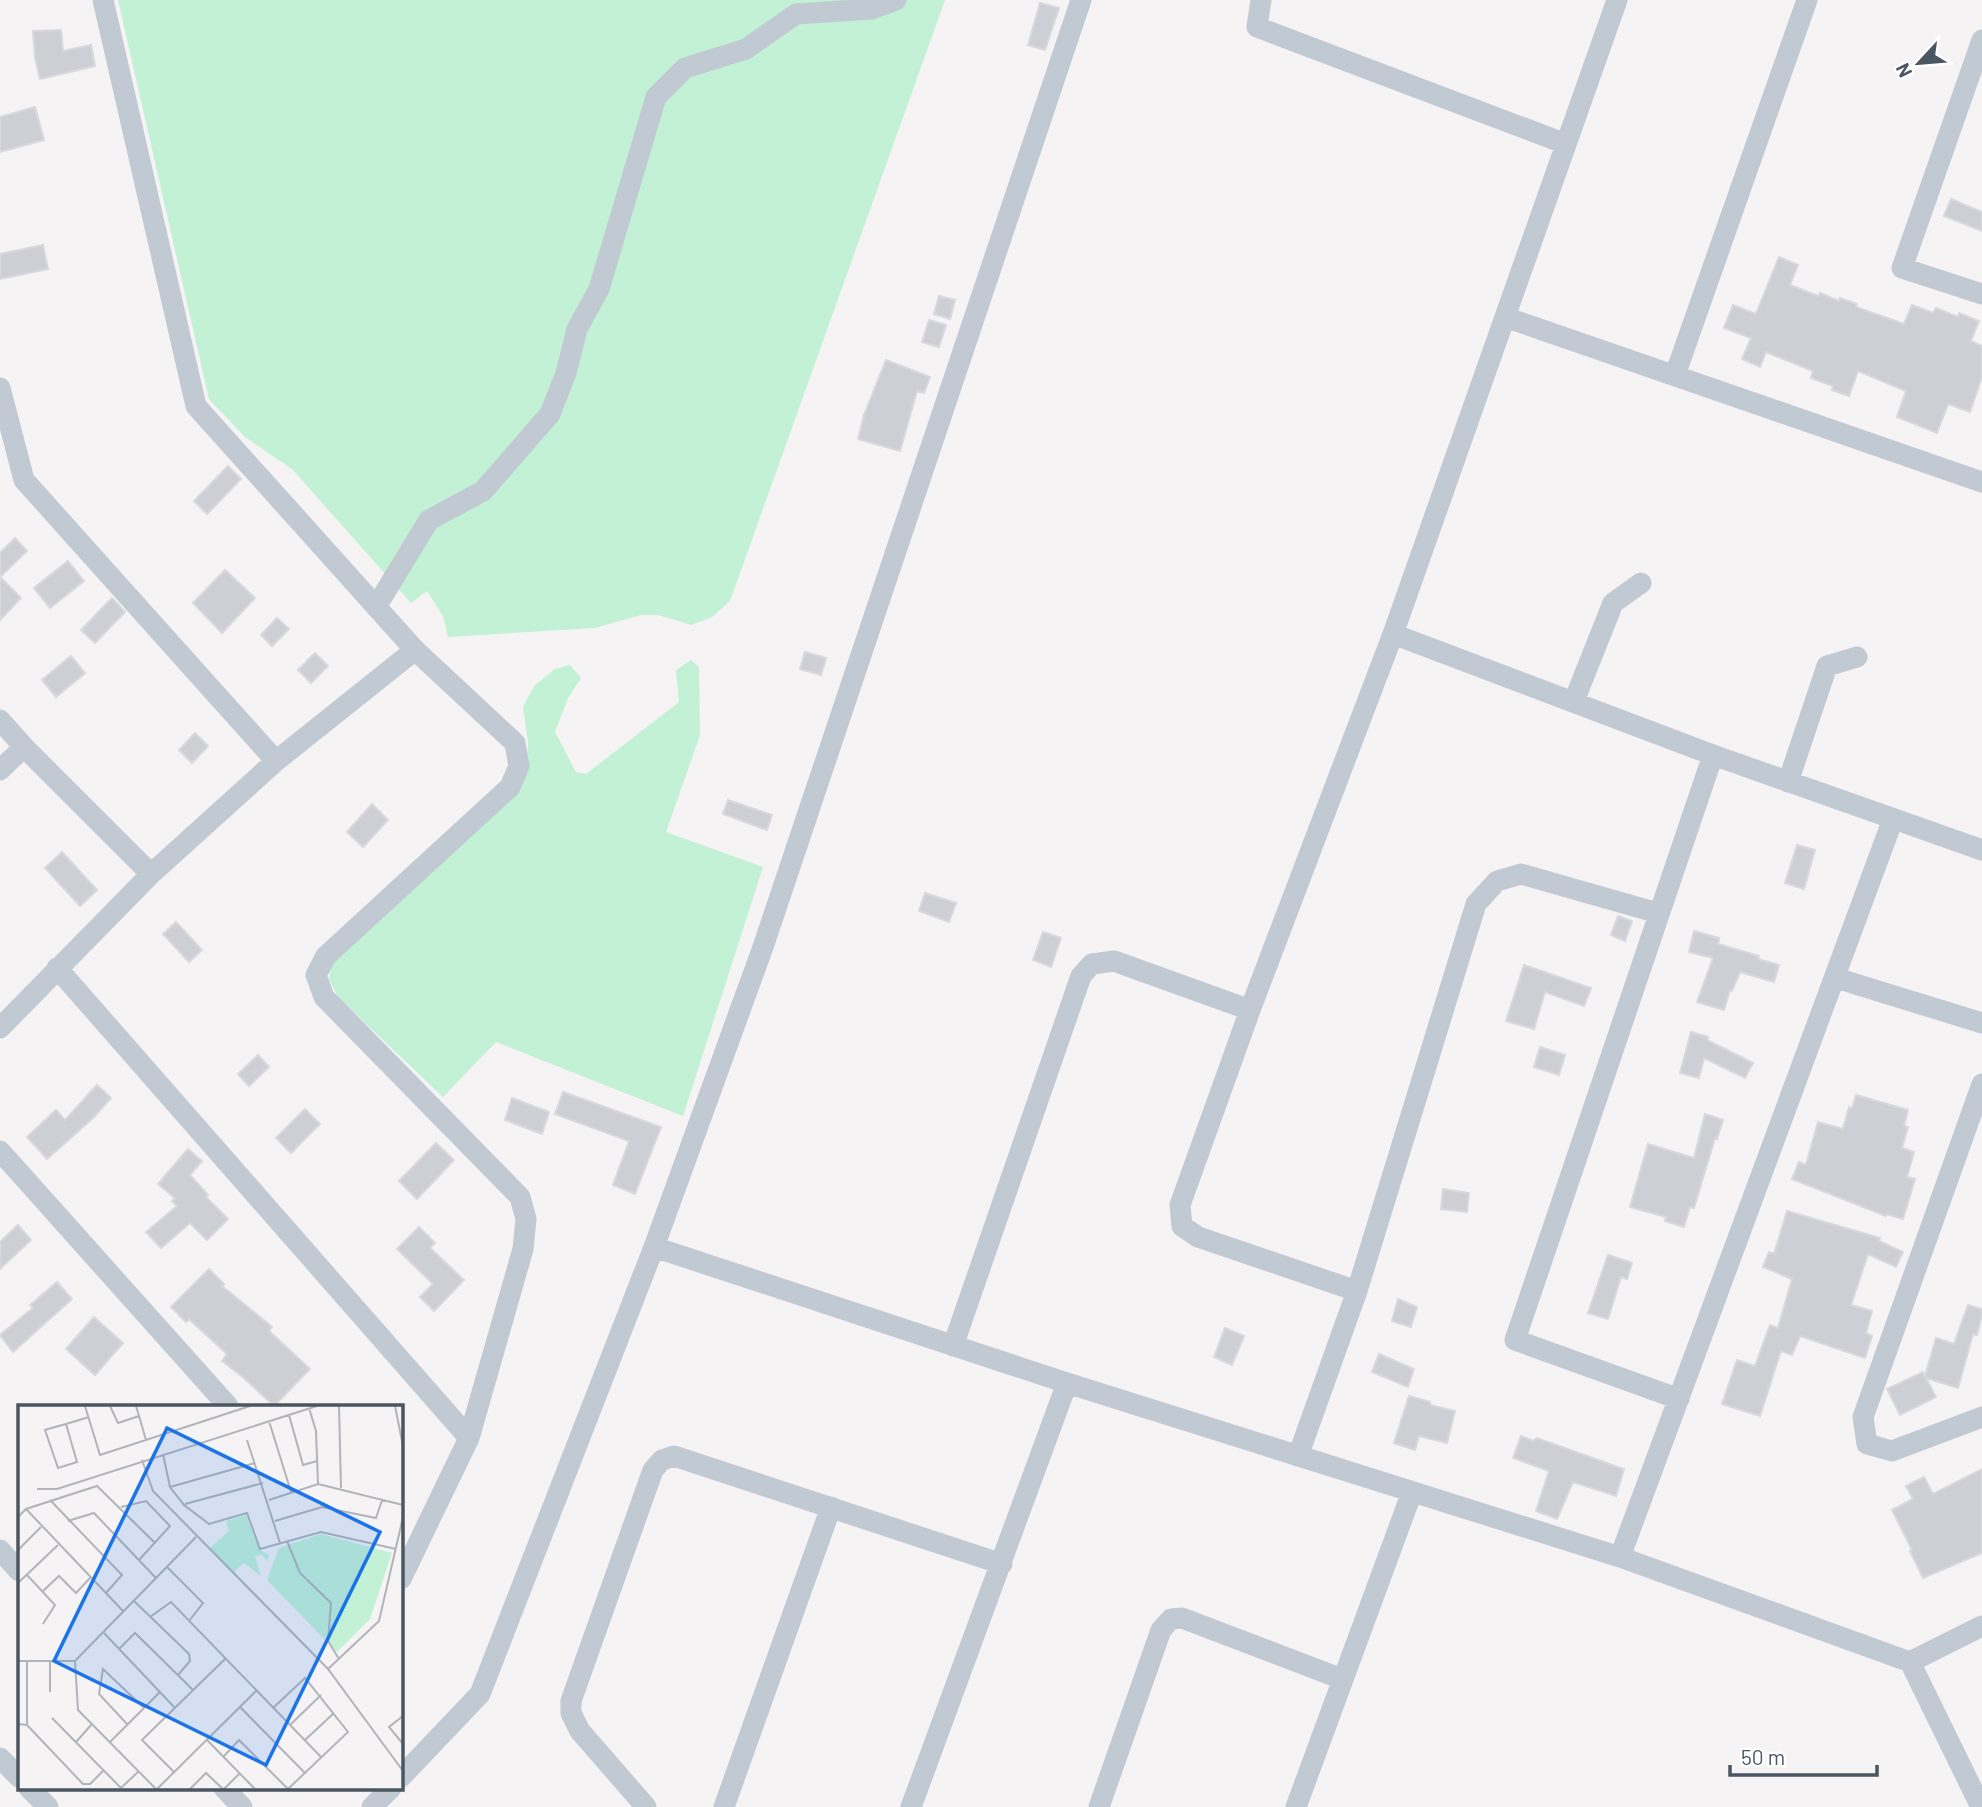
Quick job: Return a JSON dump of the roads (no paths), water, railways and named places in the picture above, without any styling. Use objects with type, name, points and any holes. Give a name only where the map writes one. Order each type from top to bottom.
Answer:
[{"type":"street","points":[[103,0],[196,406],[415,650],[515,743],[519,766],[510,787],[326,956],[316,975],[324,998],[520,1197],[526,1219],[523,1249],[469,1438],[402,1576]]},
{"type":"street","points":[[376,607],[429,520],[483,491],[550,414],[566,373],[576,329],[599,289],[656,97],[685,68],[746,49],[796,14],[870,9],[896,0]]},
{"type":"street","points":[[402,1776],[480,1694],[654,1247],[763,947],[1081,0]]},
{"type":"street","points":[[1261,0],[1257,27],[1566,144]]},
{"type":"street","points":[[1357,1291],[1198,1237],[1182,1226],[1180,1205],[1250,1010],[1393,634],[1617,0]]},
{"type":"street","points":[[1675,375],[1807,0]]},
{"type":"street","points":[[1982,40],[1902,268],[1982,294]]},
{"type":"street","points":[[1505,317],[1982,482]]},
{"type":"street","points":[[0,388],[24,480],[276,761]]},
{"type":"street","points":[[1574,701],[1613,603],[1641,583]]},
{"type":"street","points":[[1393,634],[1713,755],[1982,850]]},
{"type":"street","points":[[0,1028],[150,874],[276,761],[415,650]]},
{"type":"street","points":[[1788,782],[1827,666],[1857,657]]},
{"type":"street","points":[[0,720],[150,874]]},
{"type":"street","points":[[0,770],[24,747]]},
{"type":"street","points":[[1679,1399],[1515,1340],[1713,755]]},
{"type":"street","points":[[1620,1557],[1893,819]]},
{"type":"street","points":[[1298,1456],[1357,1291],[1476,904],[1497,881],[1521,874],[1658,913]]},
{"type":"street","points":[[953,1346],[1081,976],[1092,964],[1114,961],[1250,1010]]},
{"type":"street","points":[[57,968],[469,1438]]},
{"type":"street","points":[[1836,978],[1982,1023]]},
{"type":"street","points":[[1982,1084],[1863,1417],[1867,1444],[1892,1451],[1982,1417]]},
{"type":"street","points":[[0,1151],[227,1405]]},
{"type":"street","points":[[654,1247],[1067,1383],[1620,1557],[1910,1662],[1981,1807]]},
{"type":"street","points":[[911,1807],[1067,1383]]},
{"type":"street","points":[[646,1807],[580,1731],[571,1713],[571,1701],[653,1470],[662,1460],[674,1456],[1002,1564]]},
{"type":"street","points":[[1296,1807],[1412,1492]]},
{"type":"street","points":[[724,1807],[831,1507]]},
{"type":"street","points":[[0,1550],[18,1569]]},
{"type":"street","points":[[1099,1807],[1161,1630],[1171,1619],[1182,1618],[1342,1679]]},
{"type":"street","points":[[1910,1662],[1982,1626]]},
{"type":"street","points":[[0,1758],[18,1776]]},
{"type":"street","points":[[31,1790],[48,1807]]},
{"type":"street","points":[[226,1790],[242,1807]]},
{"type":"street","points":[[372,1807],[389,1790]]}]
